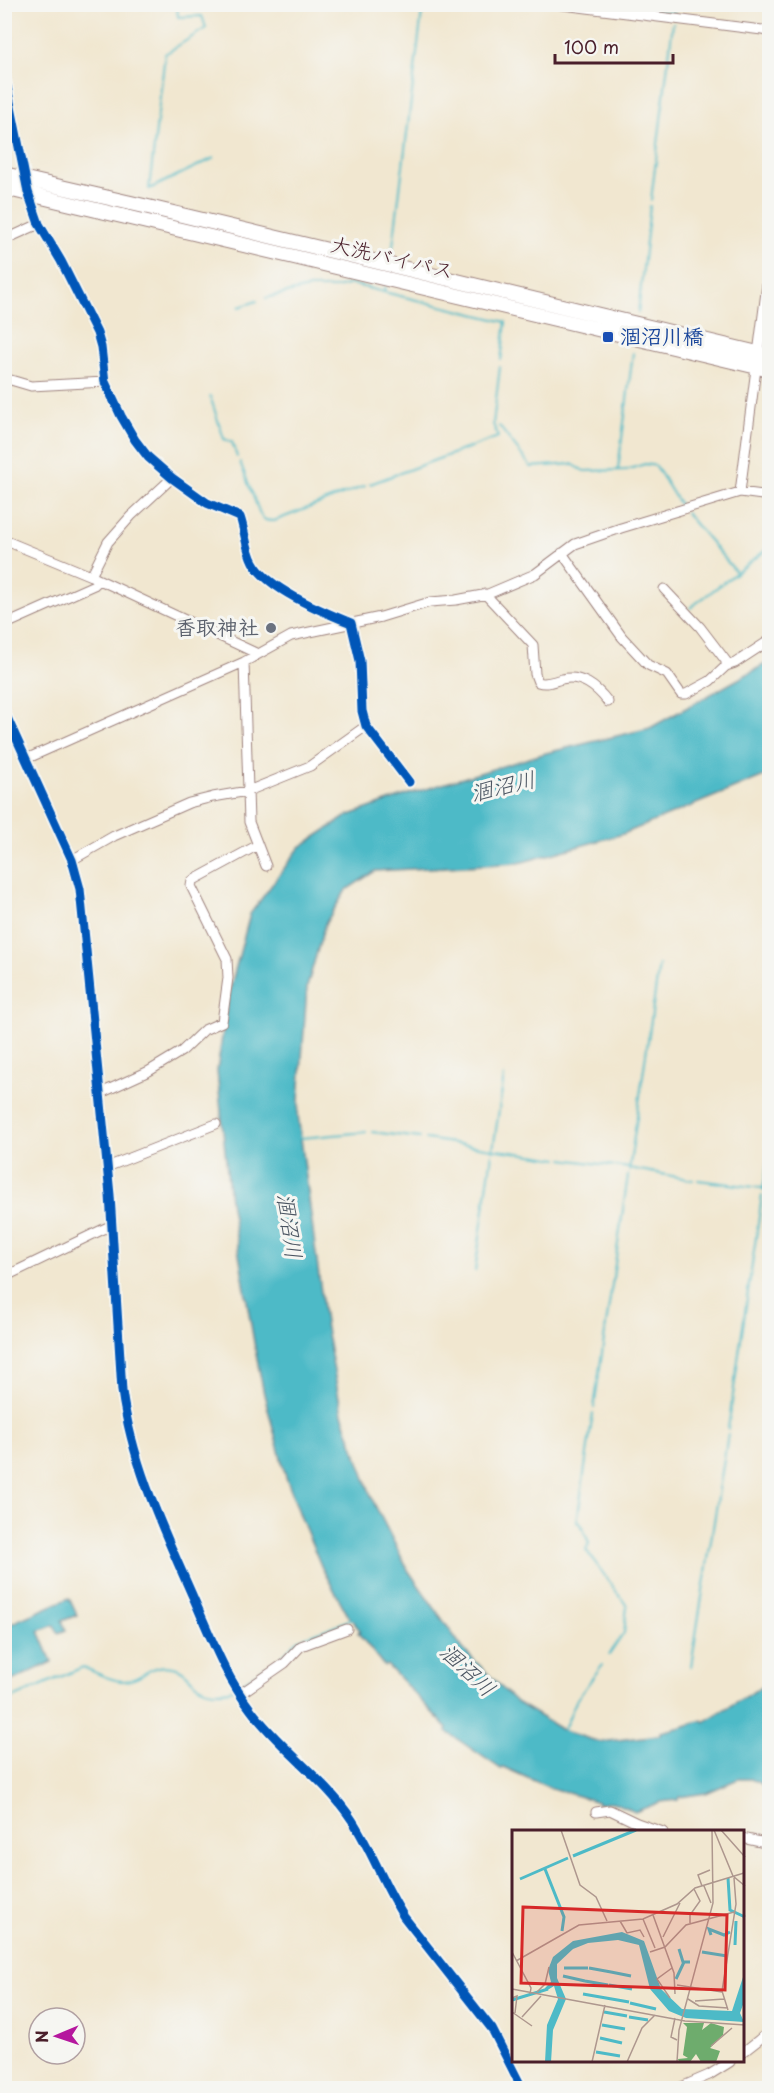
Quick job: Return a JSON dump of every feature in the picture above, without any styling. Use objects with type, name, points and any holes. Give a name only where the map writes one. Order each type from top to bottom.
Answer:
[{"type":"highway","name":"大洗バイパス","points":[[4,174],[734,348],[761,359],[770,370]]},
{"type":"highway","name":"大洗バイパス","points":[[4,188],[761,359]]},
{"type":"street","points":[[555,4],[770,31]]},
{"type":"street","points":[[4,72],[24,178],[39,224],[62,261],[97,333],[101,346],[105,382],[135,440],[148,457],[172,478],[207,503],[240,517],[253,562],[275,584],[308,604],[351,623]]},
{"type":"street","points":[[4,240],[39,224]]},
{"type":"street","points":[[740,492],[761,359],[770,261]]},
{"type":"street","points":[[4,378],[31,386],[105,382]]},
{"type":"street","points":[[4,625],[94,585],[108,542],[131,516],[172,478]]},
{"type":"street","points":[[27,759],[244,662],[291,636],[430,602],[485,594],[536,574],[575,544],[612,531],[740,492],[770,496]]},
{"type":"street","points":[[4,540],[95,578],[258,654]]},
{"type":"street","points":[[562,553],[622,638],[648,665],[667,674],[681,694],[686,694],[710,681],[726,666],[735,663],[770,640]]},
{"type":"street","points":[[664,589],[700,627],[726,661],[726,666]]},
{"type":"street","points":[[485,594],[533,645],[537,682],[548,683],[573,677],[594,687],[608,702]]},
{"type":"street","points":[[351,623],[360,661],[362,711],[366,726],[409,782]]},
{"type":"street","points":[[244,662],[249,822],[266,866]]},
{"type":"street","points":[[4,711],[72,860],[83,903],[112,1225],[122,1391],[138,1464],[155,1512],[212,1640],[240,1694],[259,1720],[329,1791],[352,1821],[392,1899],[492,2030],[522,2088]]},
{"type":"street","points":[[72,860],[114,836],[189,803],[248,791],[310,766],[366,726]]},
{"type":"street","points":[[100,1093],[150,1071],[182,1051],[204,1030],[222,1022],[228,978],[227,959],[190,886],[192,881],[258,845]]},
{"type":"street","points":[[107,1167],[216,1124]]},
{"type":"street","points":[[4,1277],[112,1225]]},
{"type":"street","points":[[240,1694],[285,1663],[302,1646],[347,1629]]},
{"type":"street","points":[[596,1812],[610,1810],[657,1830]]},
{"type":"street","points":[[744,1838],[770,1844]]},
{"type":"street","points":[[744,2051],[770,2031]]},
{"type":"street","points":[[679,2088],[709,2075],[727,2063]]},
{"type":"water","name":"涸沼川","points":[[769,662],[769,774],[623,834],[519,863],[375,871],[346,890],[325,924],[307,987],[298,1115],[325,1323],[342,1414],[373,1501],[408,1570],[463,1649],[516,1702],[564,1731],[600,1742],[660,1735],[660,1732],[702,1720],[704,1722],[769,1682],[769,1793],[760,1783],[751,1779],[738,1779],[706,1793],[660,1802],[635,1812],[613,1802],[598,1804],[598,1802],[548,1787],[503,1767],[501,1769],[447,1732],[448,1729],[387,1665],[384,1666],[358,1633],[360,1630],[349,1617],[322,1568],[301,1518],[286,1477],[264,1394],[230,1201],[217,1071],[228,997],[250,914],[300,847],[347,816],[406,795],[546,753],[650,728]]},
{"type":"water","points":[[69,1598],[77,1615],[62,1621],[66,1630],[58,1633],[54,1625],[39,1631],[52,1662],[5,1684],[5,1626]]},
{"type":"waterway","points":[[169,4],[169,6],[177,7],[178,17],[202,16],[206,28],[165,54],[149,189],[214,158]]},
{"type":"waterway","points":[[392,254],[423,4]]},
{"type":"waterway","points":[[603,4],[674,13],[675,4]]},
{"type":"waterway","points":[[651,200],[673,23]]},
{"type":"waterway","points":[[638,313],[650,206]]},
{"type":"waterway","points":[[266,298],[308,288],[336,288],[351,284],[384,292],[385,287]]},
{"type":"waterway","points":[[384,292],[506,322],[501,360]]},
{"type":"waterway","points":[[239,307],[257,301]]},
{"type":"waterway","points":[[618,469],[633,353]]},
{"type":"waterway","points":[[370,484],[498,437],[493,424],[500,367]]},
{"type":"waterway","points":[[210,396],[224,439],[232,442],[237,457]]},
{"type":"waterway","points":[[499,426],[531,467],[572,464],[584,471],[626,470],[645,464],[656,466],[680,505]]},
{"type":"waterway","points":[[240,462],[260,514],[267,520],[274,521],[365,486]]},
{"type":"waterway","points":[[686,513],[736,572]]},
{"type":"waterway","points":[[690,608],[770,547]]},
{"type":"waterway","points":[[629,1171],[659,965]]},
{"type":"waterway","points":[[493,1150],[504,1076]]},
{"type":"waterway","points":[[301,1138],[366,1132]]},
{"type":"waterway","points":[[372,1132],[420,1138]]},
{"type":"waterway","points":[[426,1139],[558,1159]]},
{"type":"waterway","points":[[763,1190],[770,1149]]},
{"type":"waterway","points":[[475,1271],[492,1154]]},
{"type":"waterway","points":[[563,1159],[693,1180]]},
{"type":"waterway","points":[[594,1408],[628,1175]]},
{"type":"waterway","points":[[698,1180],[770,1189]]},
{"type":"waterway","points":[[728,1429],[762,1196]]},
{"type":"waterway","points":[[593,1413],[577,1522],[581,1524],[589,1543],[586,1550],[627,1606],[624,1633],[609,1655]]},
{"type":"waterway","points":[[691,1666],[728,1434]]},
{"type":"waterway","points":[[239,1685],[280,1658],[298,1640],[352,1619]]},
{"type":"waterway","points":[[563,1731],[577,1699],[602,1665]]},
{"type":"waterway","points":[[4,1702],[83,1667],[108,1678],[123,1681],[168,1666],[177,1668],[197,1685],[208,1690],[224,1691],[235,1688]]},
{"type":"cycle path","points":[[4,72],[28,192],[39,224],[61,261],[97,333],[105,382],[121,416],[148,457],[172,478],[207,503],[240,517],[249,551],[260,572],[297,599],[351,623],[360,661],[362,711],[366,726],[409,782]]},
{"type":"cycle path","points":[[4,711],[72,860],[80,889],[110,1195],[122,1391],[133,1444],[150,1496],[212,1640],[242,1697],[263,1724],[329,1791],[352,1820],[404,1917],[492,2029],[522,2088]]},
{"type":"place","name":"涸沼川橋","points":[[608,337]]},
{"type":"place","name":"香取神社","points":[[271,628]]}]
